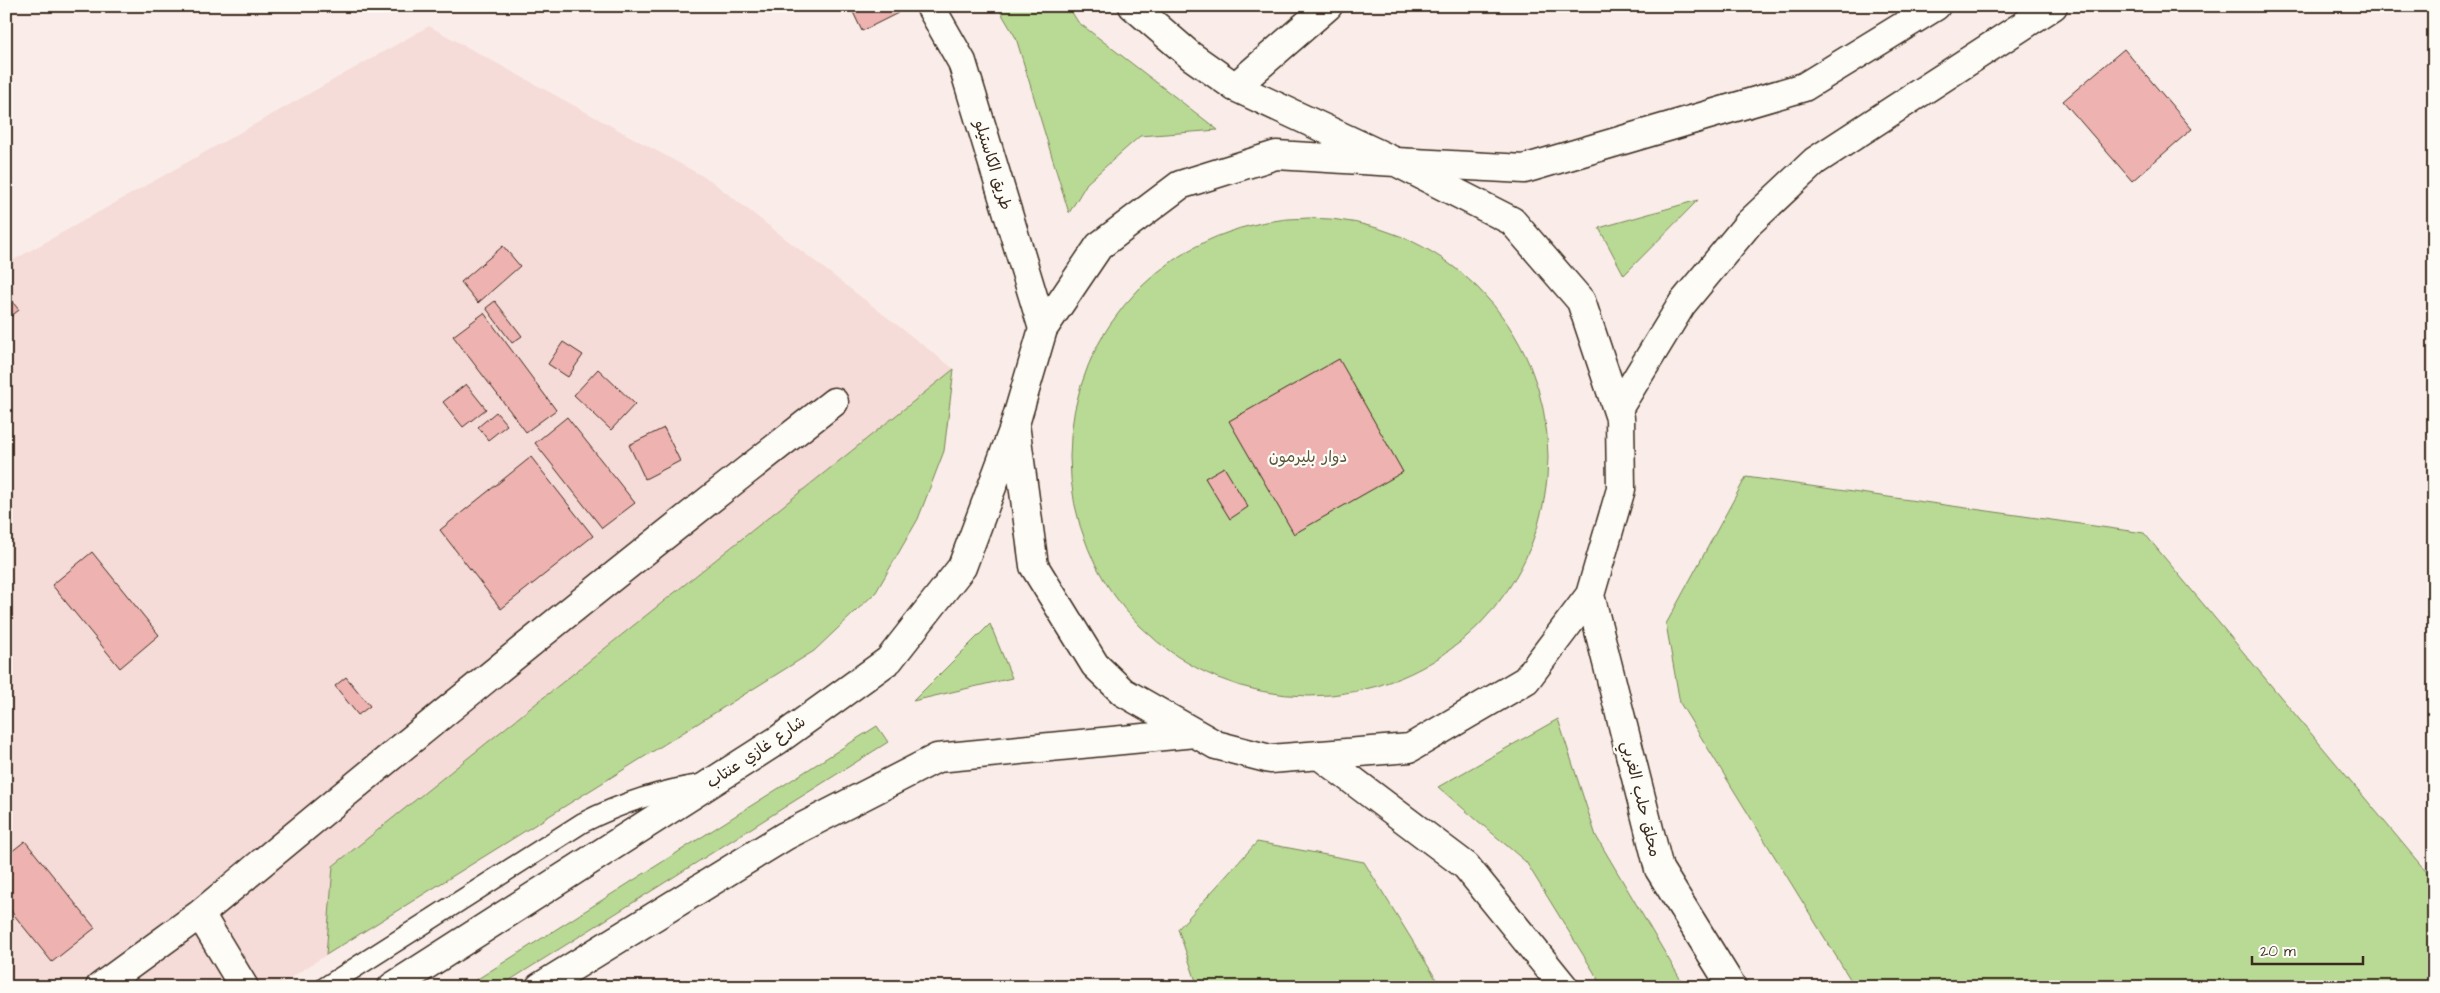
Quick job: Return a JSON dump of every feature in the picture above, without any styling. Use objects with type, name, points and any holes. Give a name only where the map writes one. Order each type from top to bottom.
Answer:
[{"type":"main road","name":"طريق الكاستيلو","points":[[930,6],[962,62],[1042,329]]},
{"type":"main road","points":[[1016,424],[1034,566],[1095,665],[1123,692],[1216,745],[1270,759],[1410,748],[1526,680],[1590,595],[1621,489],[1620,418],[1581,301],[1512,221],[1396,162],[1235,87],[1191,56],[1132,6]]},
{"type":"main road","points":[[1235,87],[1328,6]]},
{"type":"main road","points":[[1042,329],[1099,246],[1180,185],[1276,155],[1524,169],[1804,87],[1936,6]]},
{"type":"main road","points":[[1618,409],[1682,304],[1749,223],[1815,161],[2053,6]]},
{"type":"main road","name":"شارع غازي عنتاب","points":[[392,987],[778,740],[889,660],[962,567],[1016,424],[1042,329]]},
{"type":"main road","points":[[100,987],[200,914],[405,743],[674,527],[834,402]]},
{"type":"main road","name":"محلق حلب الغربي","points":[[1590,595],[1659,869],[1732,987]]},
{"type":"main road","points":[[540,987],[785,836],[936,758],[1195,733]]},
{"type":"main road","points":[[1319,755],[1466,866],[1564,987]]},
{"type":"main road","points":[[200,914],[244,987]]},
{"type":"lane","points":[[324,987],[582,823],[612,808],[644,796],[710,783]]},
{"type":"shaded area","points":[[429,26],[710,180],[954,369],[333,866],[326,955],[277,987],[6,987],[6,259],[10,262]]},
{"type":"green space","points":[[997,6],[1068,6],[1078,22],[1218,130],[1140,136],[1087,183],[1069,213],[1016,38]]},
{"type":"green space","points":[[1698,200],[1624,275],[1599,228]]},
{"type":"green space","name":"دوار بليرمون","points":[[1309,218],[1356,222],[1401,236],[1442,258],[1478,288],[1508,324],[1530,365],[1544,410],[1548,457],[1544,504],[1530,549],[1508,590],[1478,626],[1442,656],[1401,678],[1356,692],[1309,696],[1262,692],[1217,678],[1176,656],[1140,626],[1110,590],[1088,549],[1074,504],[1070,457],[1074,410],[1088,365],[1110,324],[1140,288],[1176,258],[1217,236],[1262,222]]},
{"type":"green space","points":[[954,369],[944,451],[918,519],[876,592],[814,651],[326,955],[333,866]]},
{"type":"green space","points":[[1746,477],[2144,533],[2434,881],[2434,987],[1855,987],[1680,703],[1666,624]]},
{"type":"green space","points":[[990,624],[1012,678],[913,701]]},
{"type":"green space","points":[[1558,719],[1596,836],[1685,987],[1603,987],[1526,862],[1438,787]]},
{"type":"green space","points":[[877,726],[888,742],[499,987],[465,987]]},
{"type":"green space","points":[[1257,842],[1364,862],[1441,987],[1198,987],[1178,929]]},
{"type":"building","points":[[859,6],[894,6],[898,13],[862,31],[852,10]]},
{"type":"building","points":[[2124,49],[2192,129],[2132,181],[2063,101]]},
{"type":"building","points":[[503,246],[520,266],[478,303],[461,282]]},
{"type":"building","points":[[6,294],[19,310],[6,320]]},
{"type":"building","points":[[495,301],[522,336],[512,343],[486,308]]},
{"type":"building","points":[[484,313],[556,410],[526,432],[453,336]]},
{"type":"building","points":[[563,342],[583,355],[568,377],[548,364]]},
{"type":"building","points":[[1339,359],[1403,472],[1294,534],[1229,421]]},
{"type":"building","points":[[598,369],[635,404],[611,430],[574,395]]},
{"type":"building","points":[[466,384],[486,409],[463,427],[443,402]]},
{"type":"building","points":[[496,412],[507,425],[488,440],[478,427]]},
{"type":"building","points":[[567,417],[635,503],[602,528],[535,443]]},
{"type":"building","points":[[664,428],[680,461],[645,479],[629,445]]},
{"type":"building","points":[[531,457],[593,536],[501,609],[440,530]]},
{"type":"building","points":[[1224,467],[1248,507],[1230,519],[1205,478]]},
{"type":"building","points":[[92,552],[159,635],[120,668],[52,585]]},
{"type":"building","points":[[346,677],[370,706],[358,715],[335,686]]},
{"type":"building","points":[[25,841],[95,928],[52,962],[6,905],[6,856]]}]
